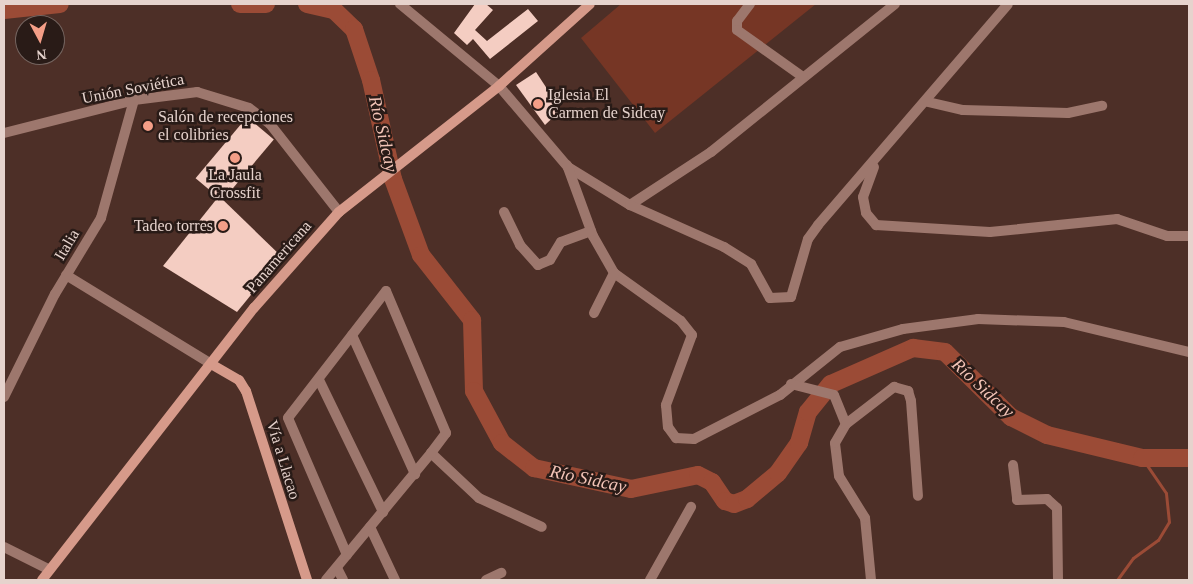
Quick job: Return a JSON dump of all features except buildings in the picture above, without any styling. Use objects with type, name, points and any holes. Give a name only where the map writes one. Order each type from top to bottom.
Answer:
[{"type":"main road","name":"Panamericana","points":[[42,580],[210,364],[339,212],[499,86],[590,4]]},
{"type":"main road","name":"Vía a Llacao","points":[[210,364],[238,380],[246,391],[307,580]]},
{"type":"street","points":[[400,4],[499,86],[567,166],[630,205],[724,247],[751,264],[766,295],[782,299],[794,293],[808,239],[818,225],[928,102],[1008,4]]},
{"type":"street","points":[[750,4],[737,21],[736,30],[803,77]]},
{"type":"street","points":[[630,205],[711,152],[894,4]]},
{"type":"street","name":"Unión Soviética","points":[[4,133],[134,100],[197,92],[249,108],[285,137],[339,212]]},
{"type":"street","name":"Italia","points":[[4,397],[66,275],[108,201],[134,100]]},
{"type":"street","points":[[928,102],[963,110],[1068,113],[1102,106]]},
{"type":"street","points":[[876,162],[863,197],[866,213],[876,225],[990,232],[1117,219],[1166,236],[1189,236]]},
{"type":"street","points":[[567,166],[592,230],[614,273],[681,321],[692,335],[666,405],[668,427],[676,438],[694,439],[780,395],[790,384],[828,354],[855,342],[903,329],[978,319],[1064,322],[1148,338],[1189,352]]},
{"type":"street","points":[[504,212],[520,245],[538,265],[550,260],[561,242],[592,230]]},
{"type":"street","points":[[594,313],[614,273]]},
{"type":"street","points":[[66,275],[210,364]]},
{"type":"street","points":[[326,580],[347,555],[370,527],[383,512],[431,453],[446,429],[386,291],[287,422],[347,555]]},
{"type":"street","points":[[352,335],[414,474]]},
{"type":"street","points":[[319,380],[383,512]]},
{"type":"street","points":[[790,384],[834,395],[846,424]]},
{"type":"street","points":[[871,580],[865,518],[839,476],[835,458],[837,436],[846,424],[894,387],[908,391],[918,496]]},
{"type":"street","points":[[431,453],[479,498],[542,527]]},
{"type":"street","points":[[1013,466],[1017,500],[1047,499],[1057,508],[1058,580]]},
{"type":"street","points":[[650,580],[692,507]]},
{"type":"street","points":[[370,527],[395,580]]},
{"type":"street","points":[[4,546],[50,570]]},
{"type":"street","points":[[336,568],[343,580]]},
{"type":"street","points":[[486,580],[501,573]]},
{"type":"shaded area","points":[[621,4],[816,4],[655,133],[581,38]]},
{"type":"waterway","name":"Río Sidcay","points":[[4,10],[60,4]]},
{"type":"waterway","name":"Río Sidcay","points":[[240,4],[266,4]]},
{"type":"waterway","name":"Río Sidcay","points":[[307,4],[334,10],[354,29],[371,80],[393,179],[421,255],[472,320],[474,391],[502,443],[534,468],[631,489],[698,475],[712,482],[725,501],[734,504],[747,499],[778,473],[799,443],[808,412],[831,384],[913,348],[945,352],[1011,417],[1047,435],[1142,458],[1189,458]]},
{"type":"waterway","points":[[1117,580],[1133,558],[1158,540],[1169,522],[1166,493],[1142,458]]},
{"type":"place","name":"Iglesia El Carmen de Sidcay","points":[[538,104]]},
{"type":"place","name":"Salón de recepciones el colibries","points":[[148,126]]},
{"type":"place","name":"La Jaula Crossfit","points":[[235,158]]},
{"type":"place","name":"Tadeo torres","points":[[223,226]]}]
